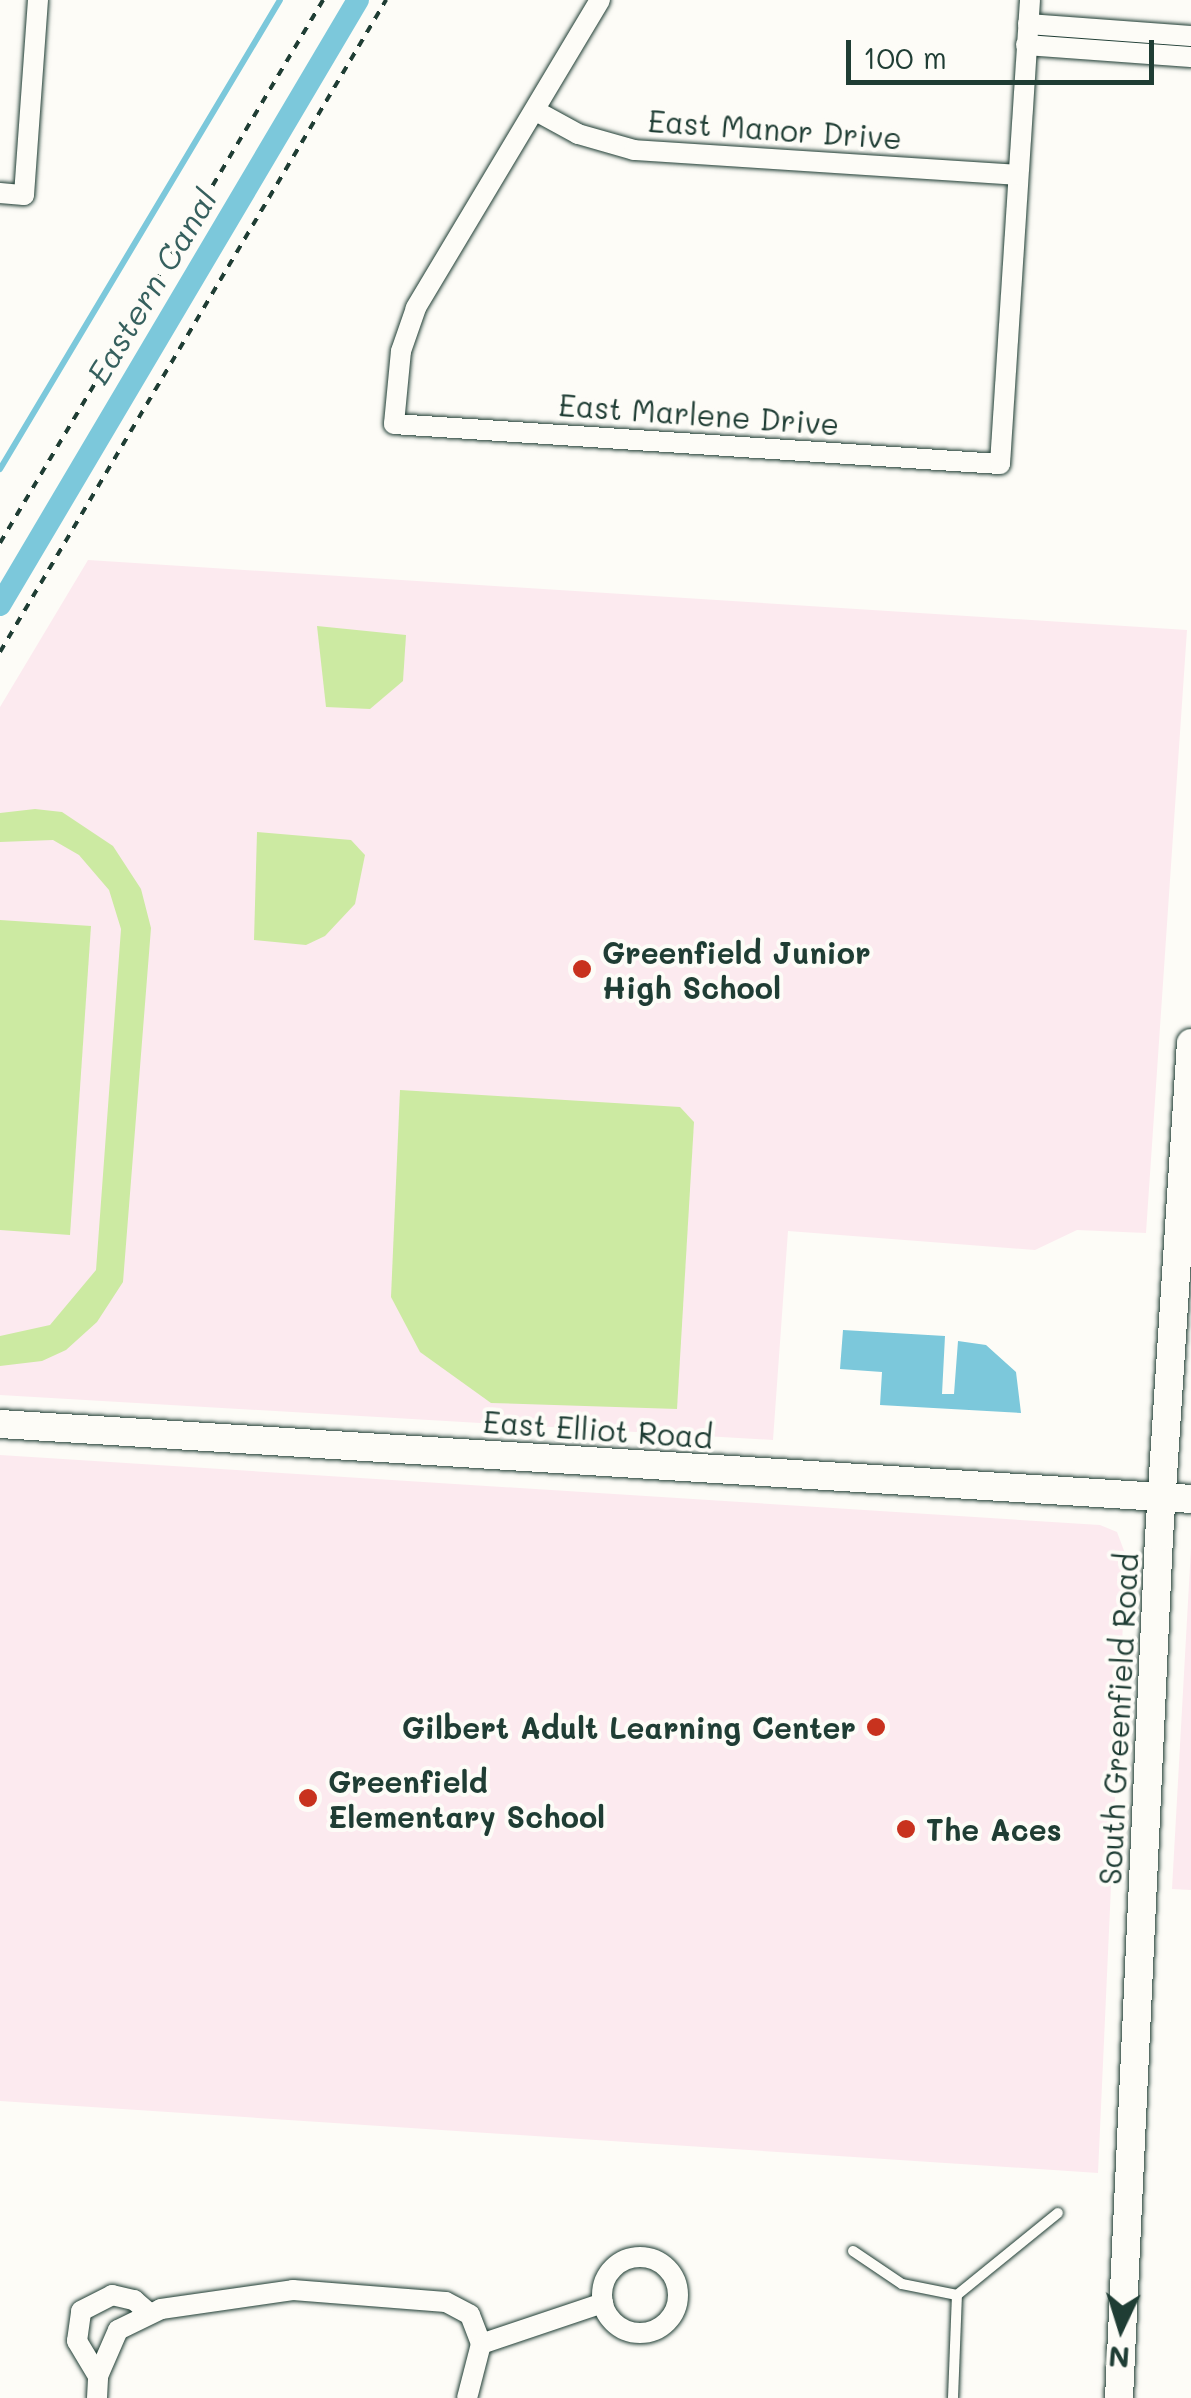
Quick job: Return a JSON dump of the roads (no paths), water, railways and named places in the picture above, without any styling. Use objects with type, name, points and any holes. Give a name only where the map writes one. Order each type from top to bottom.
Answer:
[{"type":"main road","name":"South Greenfield Road","points":[[1119,2398],[1161,1497],[1191,1043]]},
{"type":"main road","name":"East Elliot Road","points":[[0,1424],[1191,1499]]},
{"type":"street","points":[[0,193],[24,195],[38,0]]},
{"type":"street","points":[[536,112],[600,0]]},
{"type":"street","points":[[1017,175],[1030,0]]},
{"type":"street","points":[[1027,34],[1101,40],[1191,57]]},
{"type":"street","points":[[1101,40],[1191,36]]},
{"type":"street","name":"East Manor Drive","points":[[536,112],[578,134],[634,150],[1017,175]]},
{"type":"street","name":"East Marlene Drive","points":[[536,112],[416,308],[401,351],[394,424],[1000,464],[1017,175]]},
{"type":"street","points":[[97,2398],[98,2376],[118,2330],[150,2314],[293,2290],[446,2302],[470,2315],[481,2344],[467,2398]]},
{"type":"street","points":[[98,2376],[77,2341],[81,2311],[112,2295],[134,2300],[150,2314]]},
{"type":"street","points":[[481,2344],[603,2303]]},
{"type":"lane","points":[[952,2398],[956,2295],[1058,2213]]},
{"type":"lane","points":[[853,2252],[902,2284],[956,2295]]},
{"type":"water","points":[[843,1330],[945,1336],[942,1394],[954,1394],[958,1341],[986,1345],[1016,1372],[1021,1413],[880,1405],[882,1372],[840,1369]]},
{"type":"waterway","points":[[0,469],[280,0]]},
{"type":"waterway","name":"Eastern Canal","points":[[0,605],[358,0]]},
{"type":"place","name":"Greenfield Junior High School","points":[[582,969]]},
{"type":"place","name":"Gilbert Adult Learning Center","points":[[876,1727]]},
{"type":"place","name":"Greenfield Elementary School","points":[[308,1798]]},
{"type":"place","name":"The Aces","points":[[906,1829]]}]
